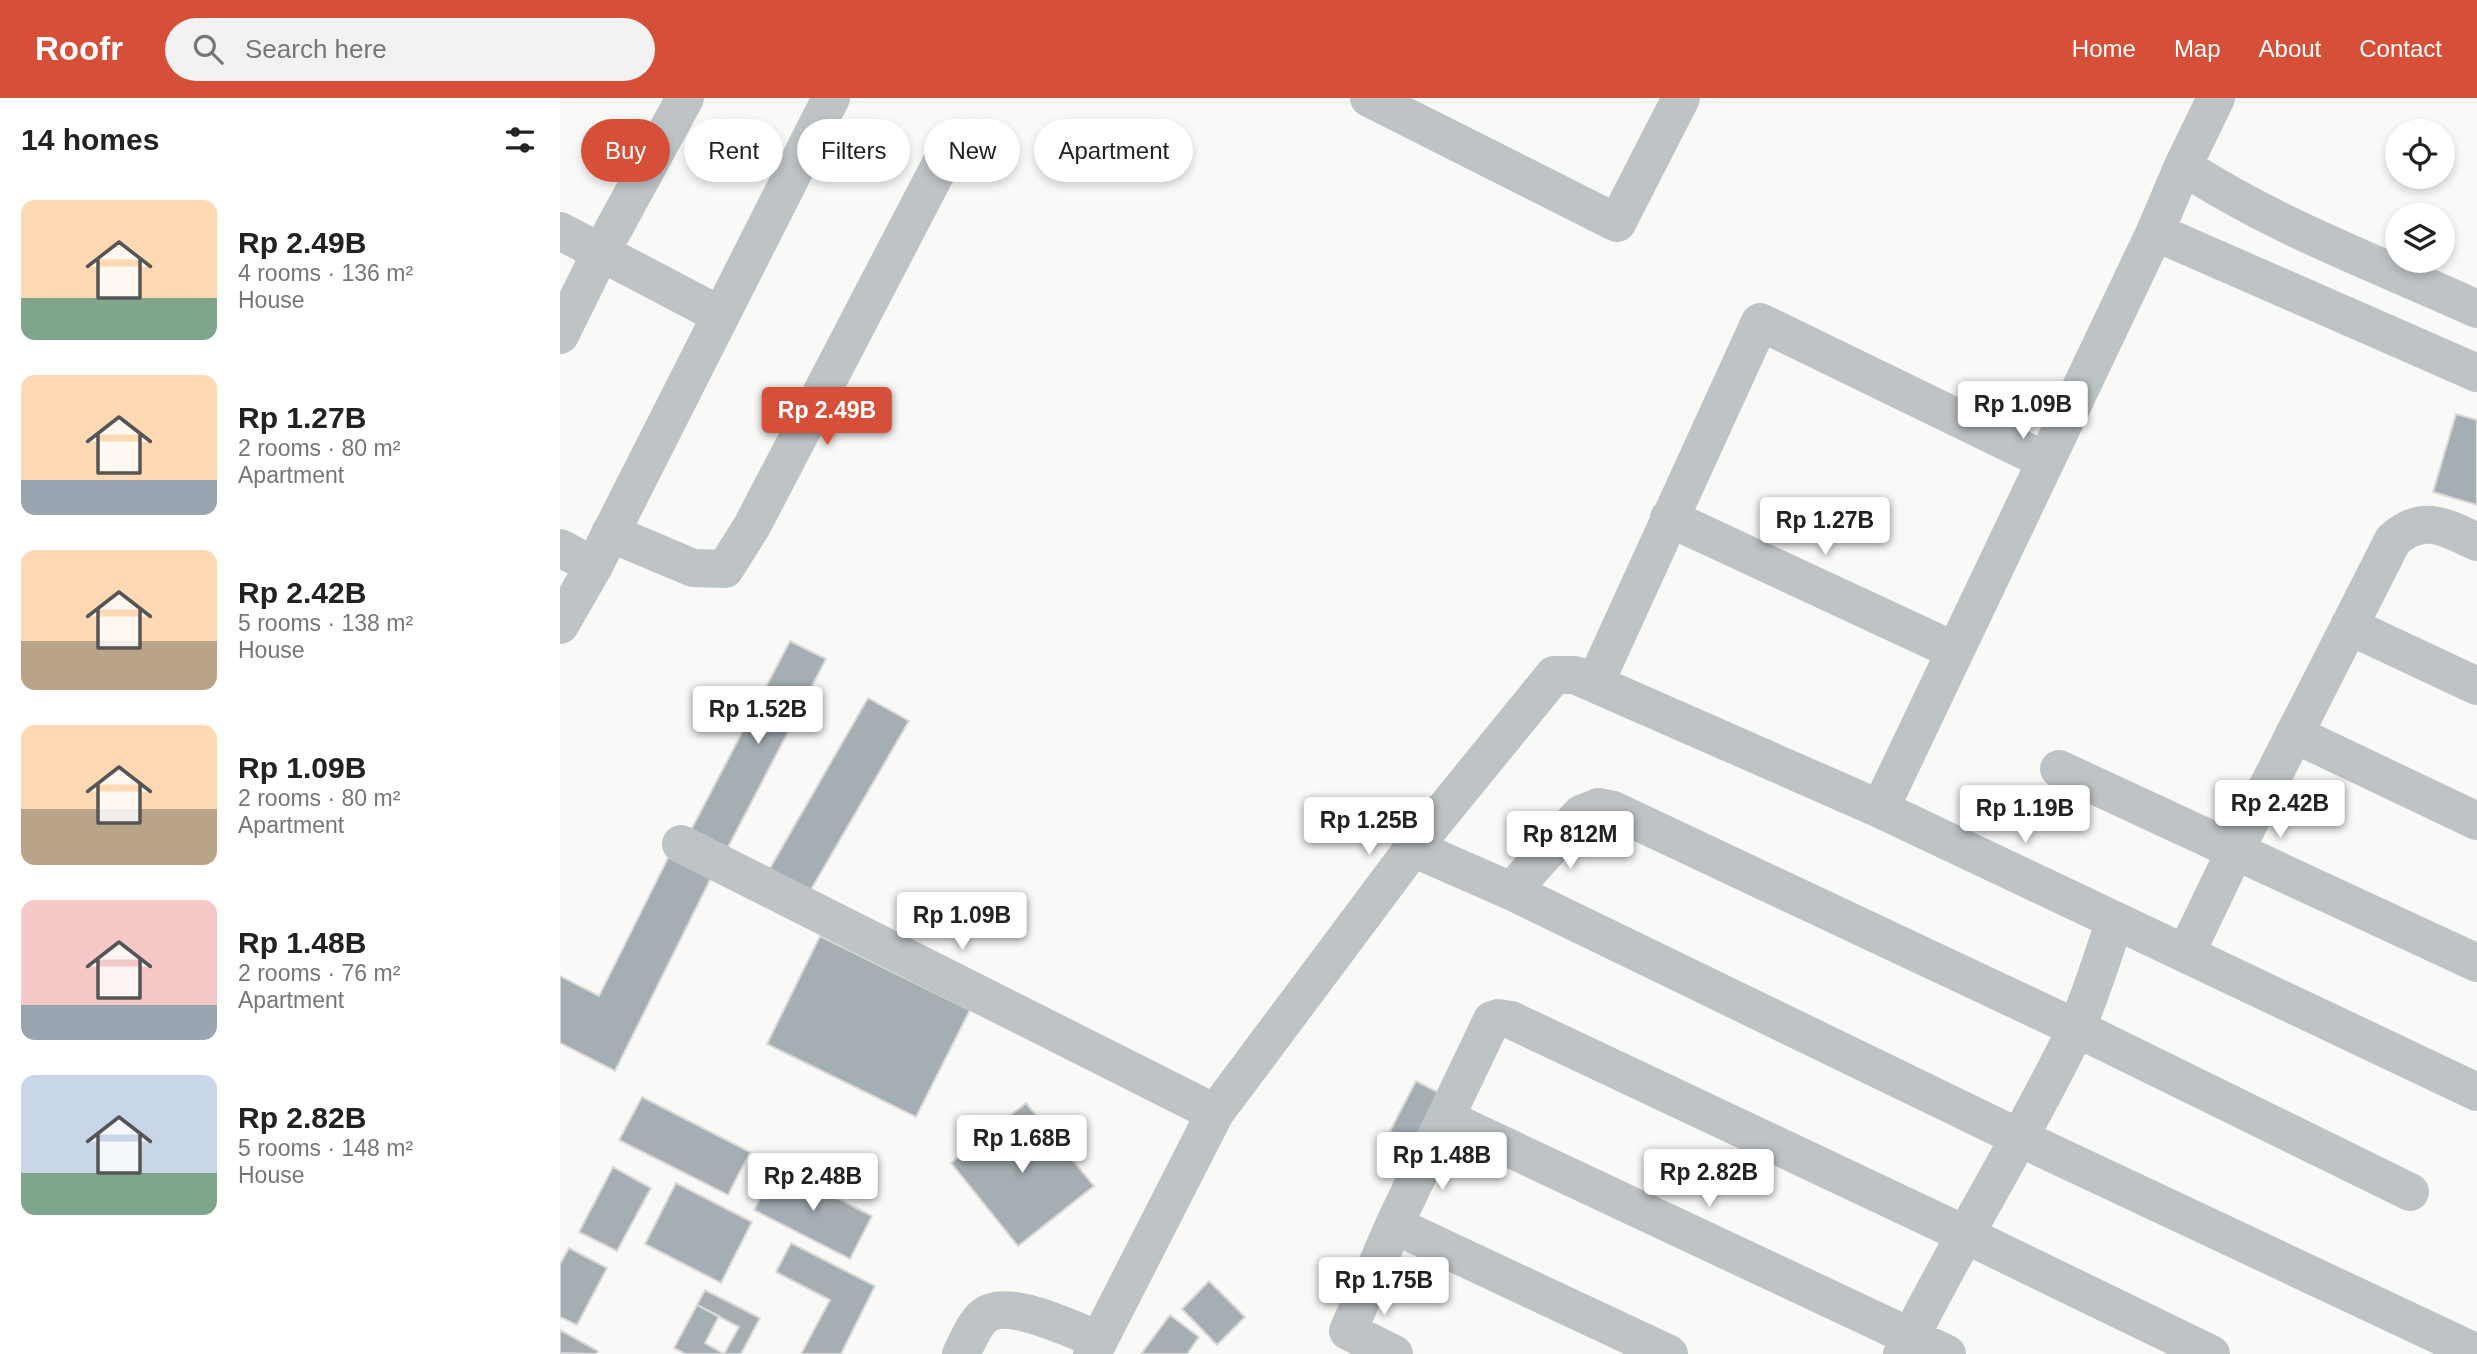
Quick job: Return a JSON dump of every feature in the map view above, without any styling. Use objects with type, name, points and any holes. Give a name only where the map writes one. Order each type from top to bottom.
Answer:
[{"type":"street","points":[[560,335],[601,252],[685,98]]},
{"type":"street","points":[[560,625],[602,550],[831,98]]},
{"type":"street","points":[[1368,98],[1617,223],[1681,98]]},
{"type":"street","points":[[1880,809],[2155,232],[2216,98]]},
{"type":"street","points":[[2183,166],[2226,194],[2332,245],[2477,309]]},
{"type":"street","points":[[560,548],[602,550],[693,568],[725,569],[752,526],[932,182]]},
{"type":"street","points":[[560,231],[720,315]]},
{"type":"street","points":[[2155,232],[2477,373]]},
{"type":"street","points":[[1595,683],[1760,321],[2046,461]]},
{"type":"street","points":[[1669,518],[1955,651]]},
{"type":"street","points":[[2186,953],[2393,540],[2403,531],[2417,525],[2431,524],[2477,542]]},
{"type":"street","points":[[2349,626],[2477,686]]},
{"type":"street","points":[[961,1354],[981,1317],[999,1310],[1018,1310],[1095,1347],[1215,1113],[1413,848],[1554,675],[1575,675],[1595,683],[1880,809],[2477,1092]]},
{"type":"street","points":[[2294,734],[2477,821]]},
{"type":"street","points":[[2059,769],[2477,963]]},
{"type":"street","points":[[1511,891],[1581,814],[1598,807],[1613,810],[2076,1028],[2410,1192]]},
{"type":"street","points":[[681,844],[1215,1113]]},
{"type":"street","points":[[1413,848],[1511,891],[2020,1138],[2477,1353]]},
{"type":"street","points":[[1907,1345],[1964,1234],[2020,1138],[2076,1028],[2115,921]]},
{"type":"street","points":[[1394,1354],[1348,1331],[1444,1118],[1492,1020],[1499,1018],[1511,1020],[2211,1354]]},
{"type":"street","points":[[1444,1118],[1907,1345],[1947,1354]]},
{"type":"street","points":[[1394,1224],[1669,1354]]},
{"type":"building","points":[[2456,414],[2477,420],[2477,505],[2433,492]]},
{"type":"building","points":[[790,641],[826,659],[726,851],[690,832]]},
{"type":"building","points":[[868,698],[909,721],[809,893],[769,870]]},
{"type":"building","points":[[670,854],[712,876],[615,1071],[560,1043],[560,976],[599,996]]},
{"type":"building","points":[[820,936],[970,1010],[916,1117],[767,1044]]},
{"type":"building","points":[[1416,1081],[1447,1097],[1421,1148],[1390,1131]]},
{"type":"building","points":[[642,1097],[750,1152],[728,1195],[619,1140]]},
{"type":"building","points":[[1026,1103],[1094,1186],[1018,1246],[951,1163]]},
{"type":"building","points":[[613,1167],[651,1188],[617,1251],[579,1232]]},
{"type":"building","points":[[776,1167],[872,1216],[850,1259],[754,1210]]},
{"type":"building","points":[[676,1183],[752,1222],[721,1283],[645,1244]]},
{"type":"building","points":[[791,1243],[875,1286],[841,1354],[801,1354],[830,1300],[776,1272]]},
{"type":"building","points":[[569,1248],[607,1268],[577,1325],[560,1317],[560,1264]]},
{"type":"building","points":[[1209,1281],[1245,1317],[1217,1345],[1182,1309]]},
{"type":"building","points":[[705,1290],[760,1318],[741,1354],[724,1354],[739,1327],[697,1305]]},
{"type":"building","points":[[697,1305],[719,1316],[705,1343],[724,1354],[685,1354],[674,1348]]},
{"type":"building","points":[[1170,1315],[1199,1337],[1187,1354],[1141,1354]]},
{"type":"building","points":[[560,1330],[598,1351],[596,1354],[560,1353]]}]
